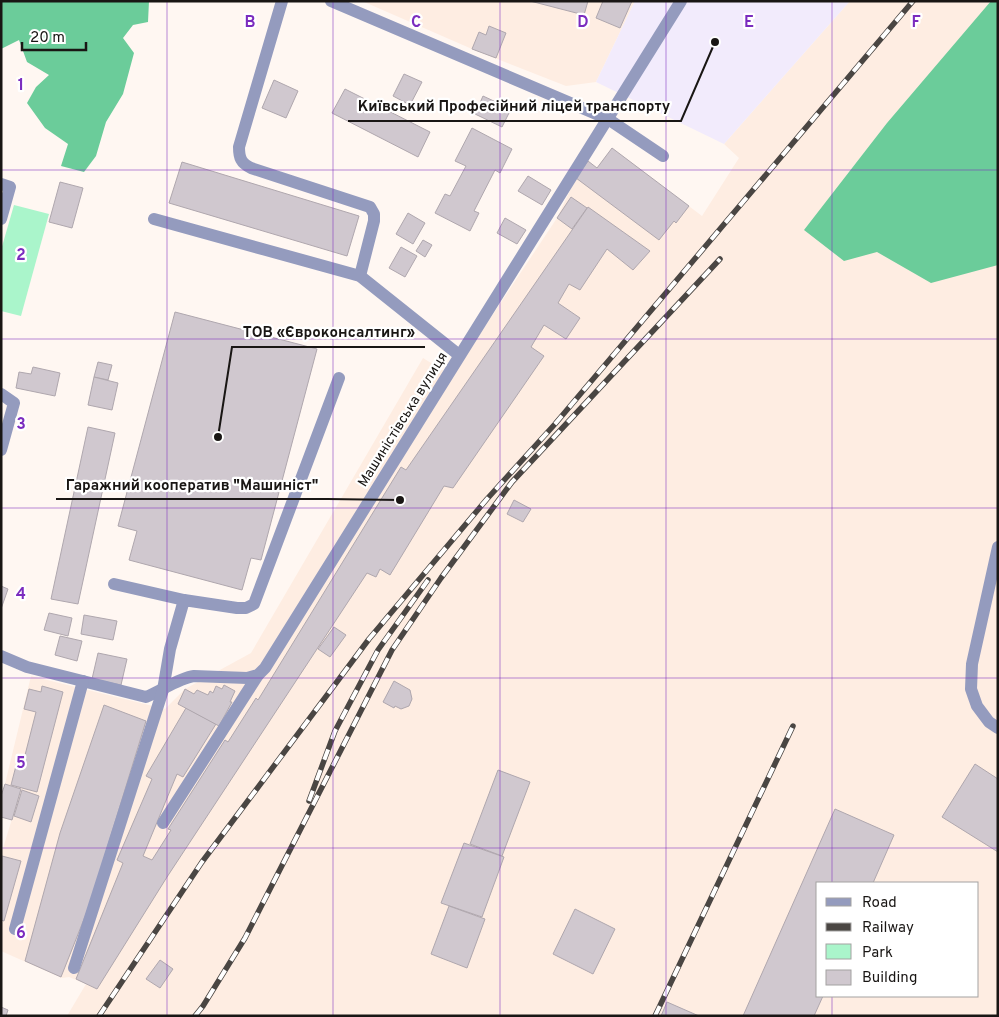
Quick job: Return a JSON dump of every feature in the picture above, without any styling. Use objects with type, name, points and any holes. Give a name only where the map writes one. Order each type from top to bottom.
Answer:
[{"type":"street","points":[[282,1],[239,147],[239,157],[244,164],[251,168],[370,207],[374,214],[374,221],[360,276]]},
{"type":"street","points":[[331,1],[608,119],[663,156]]},
{"type":"street","name":"Машиністівська вулиця","points":[[163,823],[258,674],[265,668],[681,1]]},
{"type":"street","points":[[1,184],[10,187],[1,219]]},
{"type":"street","points":[[154,219],[360,276],[459,355]]},
{"type":"street","points":[[114,584],[184,600],[236,608],[246,608],[254,604],[339,378]]},
{"type":"street","points":[[1,394],[14,403],[1,450]]},
{"type":"street","points":[[998,547],[972,664],[972,690],[977,706],[989,722],[998,728]]},
{"type":"street","points":[[74,968],[163,690],[170,649],[184,600]]},
{"type":"street","points":[[1,656],[27,667],[146,697],[163,690],[185,677],[247,678],[258,674]]},
{"type":"street","points":[[16,929],[83,681]]},
{"type":"shaded area","points":[[362,1],[635,1],[596,82],[566,86],[472,49]]},
{"type":"shaded area","points":[[635,1],[850,1],[724,144],[596,82]]},
{"type":"shaded area","points":[[850,1],[998,1],[998,1016],[67,1016],[86,984],[69,977],[62,978],[1,951],[1,855],[21,789],[5,784],[31,676],[165,709],[185,689],[251,653],[423,358],[452,376],[557,218],[576,178],[588,161],[597,168],[612,148],[702,216],[739,158],[724,144]]},
{"type":"green space","points":[[1,1],[149,1],[148,22],[133,25],[123,38],[134,53],[123,94],[106,122],[96,156],[84,172],[61,166],[68,144],[45,128],[27,103],[36,87],[49,75],[27,62],[19,40],[1,49]]},
{"type":"green space","points":[[991,1],[998,1],[998,265],[931,283],[877,252],[844,261],[804,230],[887,123]]},
{"type":"green space","points":[[14,205],[49,214],[21,316],[1,311],[1,250]]},
{"type":"building","points":[[530,1],[588,1],[584,15]]},
{"type":"building","points":[[603,1],[632,1],[620,28],[596,18]]},
{"type":"building","points":[[489,26],[506,33],[496,58],[472,49],[479,32],[486,35]]},
{"type":"building","points":[[404,74],[422,82],[410,105],[393,96]]},
{"type":"building","points":[[274,80],[298,91],[286,118],[262,108]]},
{"type":"building","points":[[345,89],[430,132],[418,157],[332,113]]},
{"type":"building","points":[[483,96],[511,109],[502,127],[475,114]]},
{"type":"building","points":[[472,128],[512,149],[500,173],[495,170],[474,211],[479,213],[470,231],[435,213],[445,194],[450,196],[466,166],[455,161]]},
{"type":"building","points":[[612,148],[689,206],[659,240],[576,178],[588,161],[597,168]]},
{"type":"building","points":[[182,162],[359,216],[347,256],[169,203]]},
{"type":"building","points":[[528,176],[551,190],[542,205],[518,191]]},
{"type":"building","points":[[60,182],[83,188],[72,228],[49,222]]},
{"type":"building","points":[[571,197],[587,208],[572,229],[557,218]]},
{"type":"building","points":[[588,207],[650,251],[633,270],[607,249],[580,290],[569,284],[558,303],[580,318],[566,339],[544,325],[531,347],[544,356],[453,488],[444,486],[390,575],[380,569],[376,577],[367,573],[167,877],[97,989],[76,979],[123,863],[117,860],[152,779],[146,776],[186,708],[216,724],[183,777],[177,774],[143,856],[152,860],[171,830],[168,829],[225,740],[228,742],[256,698],[258,700],[401,467],[406,470]]},
{"type":"building","points":[[408,213],[425,223],[413,244],[396,234]]},
{"type":"building","points":[[505,218],[526,230],[517,244],[497,233]]},
{"type":"building","points":[[423,240],[432,245],[425,257],[416,251]]},
{"type":"building","points":[[401,247],[417,256],[405,277],[389,268]]},
{"type":"building","points":[[175,312],[317,349],[261,560],[251,558],[242,590],[129,560],[137,531],[118,526]]},
{"type":"building","points":[[98,362],[112,365],[108,380],[94,377]]},
{"type":"building","points":[[33,367],[60,373],[55,396],[16,388],[19,372],[31,374]]},
{"type":"building","points":[[94,377],[118,383],[112,410],[88,405]]},
{"type":"building","points":[[88,427],[115,433],[78,604],[51,599]]},
{"type":"building","points":[[514,500],[531,509],[523,522],[507,514]]},
{"type":"building","points":[[1,586],[8,589],[1,609]]},
{"type":"building","points":[[49,613],[72,618],[68,636],[44,630]]},
{"type":"building","points":[[84,615],[117,621],[113,640],[81,634]]},
{"type":"building","points":[[334,627],[346,635],[330,657],[318,649]]},
{"type":"building","points":[[60,636],[82,641],[77,661],[55,655]]},
{"type":"building","points":[[98,653],[127,659],[121,685],[92,679]]},
{"type":"building","points":[[394,681],[410,690],[412,699],[409,706],[401,709],[395,706],[394,708],[383,702]]},
{"type":"building","points":[[224,685],[235,691],[230,702],[232,702],[219,726],[178,704],[185,689],[194,694],[197,690],[208,695],[210,691],[213,693],[216,686],[222,689]]},
{"type":"building","points":[[42,686],[63,692],[37,792],[11,785],[17,762],[23,763],[36,712],[24,709],[29,689],[41,692]]},
{"type":"building","points":[[104,705],[146,721],[90,904],[61,977],[25,961],[60,833]]},
{"type":"building","points":[[975,764],[998,779],[998,852],[942,817]]},
{"type":"building","points":[[498,770],[530,782],[502,856],[470,844]]},
{"type":"building","points":[[5,784],[21,789],[12,820],[1,817],[1,796]]},
{"type":"building","points":[[22,790],[39,796],[31,822],[14,816]]},
{"type":"building","points":[[835,809],[894,835],[873,882],[816,882],[816,997],[823,997],[814,1016],[743,1016]]},
{"type":"building","points":[[464,843],[504,857],[482,917],[441,903]]},
{"type":"building","points":[[2,856],[21,861],[4,921],[1,920]]},
{"type":"building","points":[[449,906],[485,919],[467,968],[431,954]]},
{"type":"building","points":[[575,909],[615,929],[593,974],[553,954]]},
{"type":"building","points":[[160,960],[173,969],[160,988],[146,979]]},
{"type":"building","points":[[667,1002],[699,1016],[661,1016]]},
{"type":"building","points":[[1,1007],[8,1010],[6,1016],[1,1016]]},
{"type":"railway","points":[[99,1016],[202,862],[369,639],[487,499],[555,424],[913,1]]},
{"type":"railway","points":[[195,1016],[245,938],[392,650],[441,578],[512,482],[720,259]]},
{"type":"railway","points":[[309,801],[335,731],[378,650],[428,580]]},
{"type":"railway","points":[[655,1016],[793,726]]},
{"type":"place","name":"Київський Професійний ліцей транспорту","points":[[715,42]]},
{"type":"place","name":"ТОВ «Євроконсалтинг»","points":[[218,437]]},
{"type":"place","name":"Гаражний кооператив \"Машиніст\"","points":[[400,500]]}]
